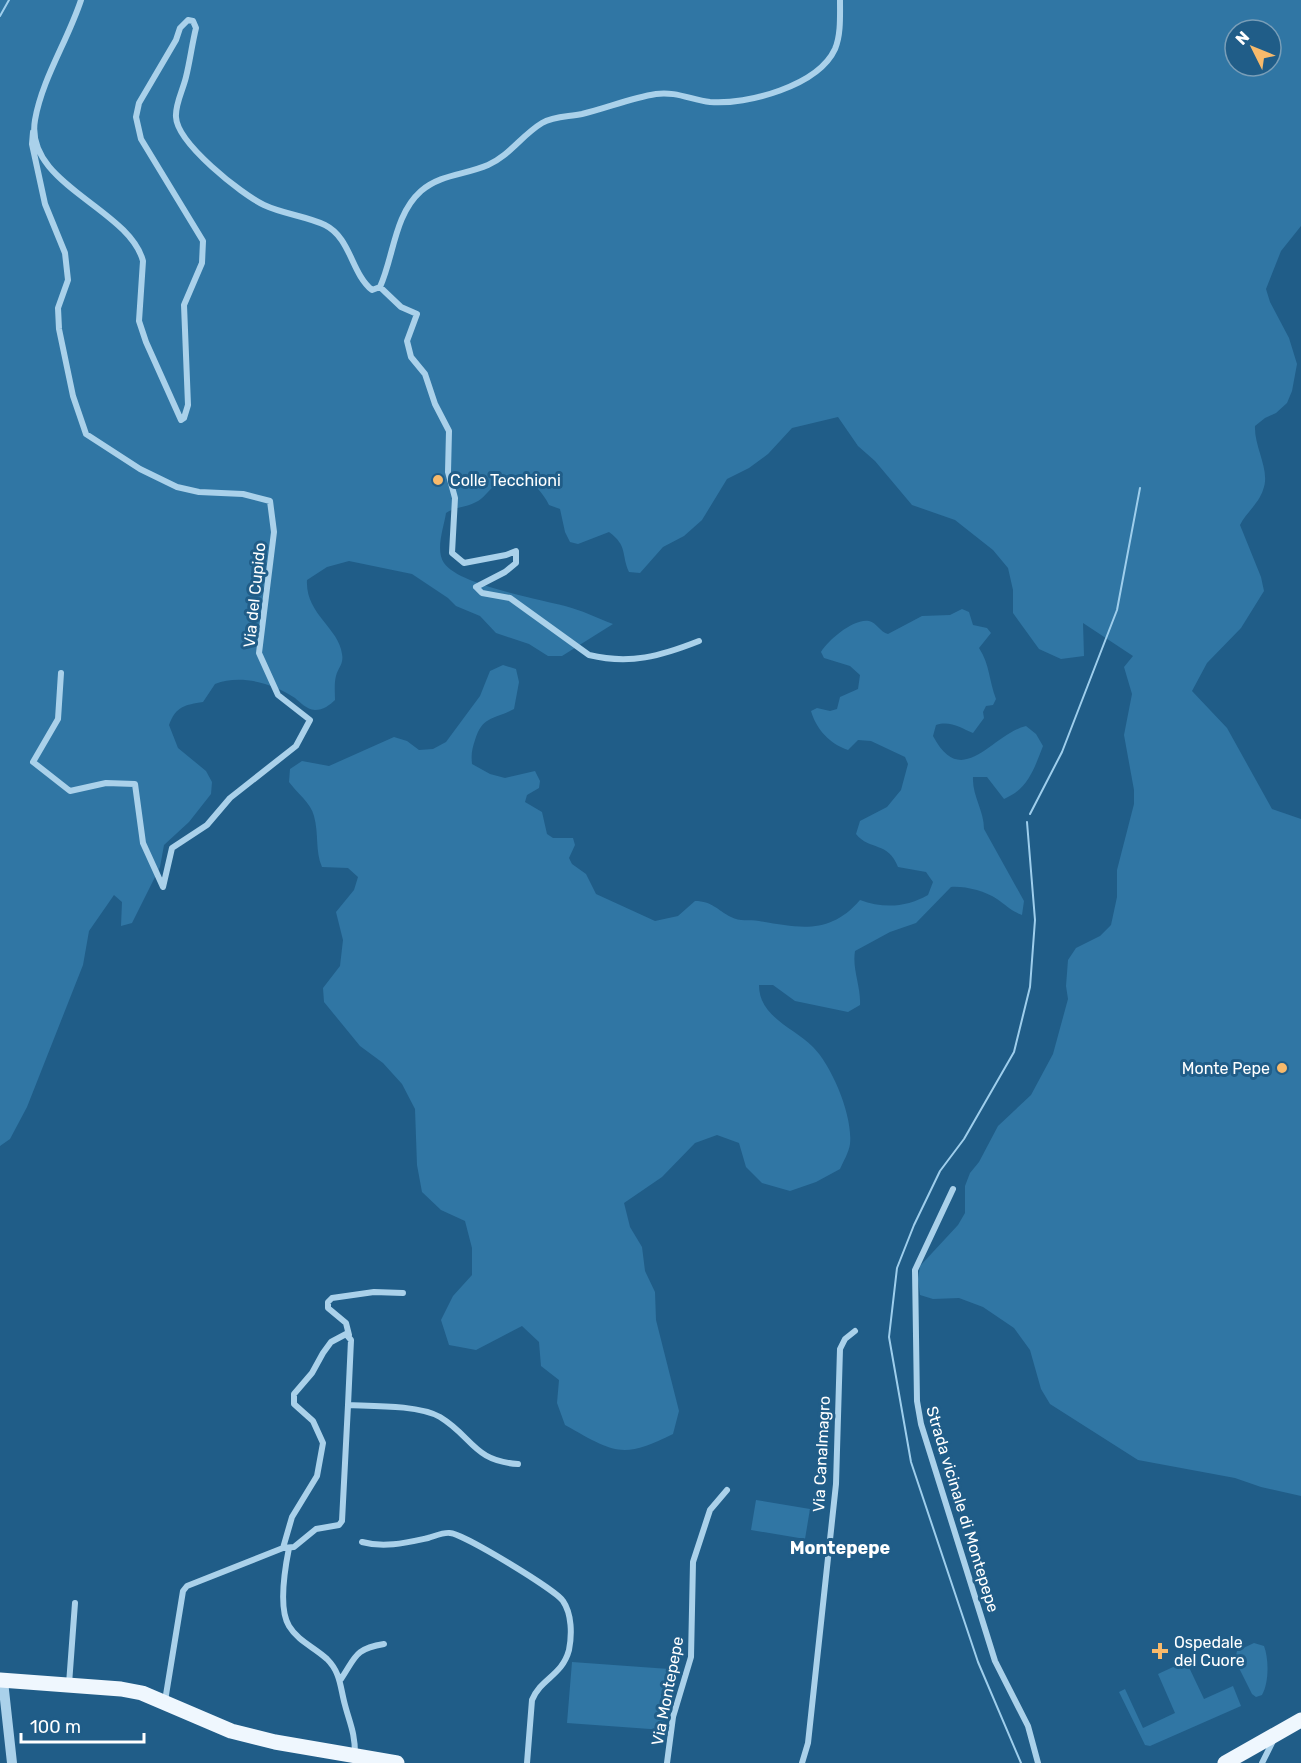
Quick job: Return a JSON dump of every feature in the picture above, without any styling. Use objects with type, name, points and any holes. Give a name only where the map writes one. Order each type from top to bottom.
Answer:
[{"type":"main road","points":[[1,1681],[120,1689],[165,1701],[231,1731],[275,1742],[397,1763]]},
{"type":"main road","points":[[1234,1761],[1301,1720]]},
{"type":"street","points":[[81,0],[73,26],[42,96],[35,122],[42,155],[59,179],[106,214],[129,236],[141,253],[143,269],[139,321],[181,420],[184,418],[188,405],[184,305],[202,262],[203,241],[141,139],[136,117],[139,103],[177,39],[180,28],[188,20],[193,21],[196,28],[175,114],[180,132],[197,152],[248,196],[266,206],[325,225],[337,235],[348,251],[363,282],[372,290],[380,287]]},
{"type":"street","points":[[380,287],[399,227],[412,202],[433,181],[488,165],[506,153],[534,128],[554,119],[659,94],[727,102],[792,88],[823,66],[834,52],[838,42],[840,0]]},
{"type":"street","name":"Via del Cupido","points":[[35,122],[32,144],[45,204],[65,253],[68,280],[58,308],[59,329],[73,396],[86,434],[140,469],[177,488],[199,492],[243,494],[270,501],[274,532],[259,653],[278,695],[310,720],[296,746],[230,798],[207,825],[172,848],[163,887],[143,843],[135,784],[106,783],[70,791],[33,762],[58,719],[61,673]]},
{"type":"street","points":[[380,287],[401,307],[417,314],[407,341],[411,357],[425,374],[435,404],[449,431],[448,472],[455,498],[452,553],[464,563],[516,551],[516,563],[505,572],[476,587],[482,593],[510,598],[589,655],[626,661],[665,653],[699,641]]},
{"type":"street","name":"Strada vicinale di Montepepe","points":[[952,1189],[915,1270],[917,1401],[921,1424],[995,1661],[1028,1726],[1038,1763]]},
{"type":"street","points":[[165,1701],[183,1591],[187,1586],[212,1579],[286,1548],[310,1531],[339,1525],[342,1521],[352,1344],[346,1323],[328,1308],[328,1302],[332,1298],[374,1292],[402,1293]]},
{"type":"street","name":"Via Canalmagro","points":[[802,1763],[808,1743],[836,1484],[840,1349],[845,1339],[855,1331]]},
{"type":"street","points":[[349,1335],[340,1335],[331,1342],[312,1373],[294,1394],[294,1404],[314,1421],[322,1443],[317,1476],[292,1517],[286,1548],[284,1584],[288,1624],[299,1638],[329,1662],[341,1679],[344,1702],[355,1732],[355,1754]]},
{"type":"street","points":[[348,1405],[429,1413],[449,1423],[479,1452],[498,1461],[518,1464]]},
{"type":"street","name":"Via Montepepe","points":[[667,1763],[673,1717],[691,1657],[693,1562],[710,1510],[727,1490]]},
{"type":"street","points":[[362,1542],[377,1548],[451,1532],[471,1541],[537,1581],[563,1601],[569,1615],[568,1650],[563,1666],[542,1684],[532,1700],[527,1763]]},
{"type":"street","points":[[69,1685],[75,1603]]},
{"type":"street","points":[[341,1679],[352,1658],[360,1651],[384,1644]]},
{"type":"street","points":[[1,1681],[12,1763]]},
{"type":"street","points":[[1262,1763],[1277,1734]]},
{"type":"shaded area","points":[[0,0],[1301,0],[1301,226],[1281,251],[1266,289],[1270,302],[1289,338],[1297,364],[1292,391],[1287,403],[1255,426],[1265,482],[1259,499],[1240,525],[1261,577],[1264,591],[1241,628],[1207,663],[1192,691],[1227,728],[1272,809],[1301,819],[1301,1496],[1261,1487],[1235,1478],[1138,1460],[1050,1404],[1041,1389],[1030,1350],[1014,1328],[983,1307],[959,1298],[933,1299],[920,1295],[918,1279],[920,1266],[958,1225],[965,1213],[965,1186],[970,1173],[979,1162],[998,1126],[1031,1095],[1053,1054],[1068,999],[1066,986],[1068,960],[1076,948],[1100,936],[1111,925],[1117,897],[1117,870],[1134,804],[1134,790],[1124,735],[1132,694],[1124,667],[1133,656],[1083,623],[1084,656],[1061,659],[1039,649],[1013,613],[1013,590],[1008,568],[993,550],[955,520],[912,505],[875,461],[858,446],[838,417],[792,428],[768,454],[749,468],[727,479],[702,520],[684,536],[663,547],[640,573],[629,572],[622,546],[609,532],[578,544],[570,542],[565,532],[560,509],[549,505],[533,484],[518,477],[502,480],[479,501],[446,513],[440,552],[444,563],[452,571],[482,584],[571,608],[613,624],[562,656],[548,656],[529,644],[496,633],[480,616],[456,606],[412,574],[349,561],[327,567],[307,580],[308,592],[316,612],[340,645],[342,663],[335,679],[335,700],[324,708],[312,709],[267,684],[235,680],[215,684],[203,702],[186,706],[175,714],[169,725],[178,748],[206,771],[212,782],[211,794],[189,822],[164,845],[160,867],[132,923],[121,926],[122,902],[114,895],[89,931],[83,965],[27,1107],[10,1139],[0,1146]]},
{"type":"shaded area","points":[[962,609],[969,612],[973,625],[987,628],[991,633],[979,648],[996,699],[993,705],[986,706],[983,712],[984,718],[973,733],[946,723],[936,725],[933,736],[944,752],[955,759],[966,759],[977,755],[1013,731],[1026,726],[1036,734],[1043,746],[1025,784],[1004,799],[987,777],[973,777],[984,829],[1024,901],[1022,915],[987,894],[969,888],[951,887],[916,923],[890,932],[855,951],[860,1005],[848,1012],[795,1001],[773,985],[759,985],[760,996],[771,1013],[813,1047],[827,1066],[845,1106],[850,1144],[840,1169],[816,1182],[790,1191],[762,1183],[746,1167],[739,1143],[717,1135],[695,1143],[662,1177],[624,1203],[630,1227],[642,1247],[645,1271],[655,1292],[656,1320],[679,1411],[673,1434],[629,1450],[607,1447],[565,1425],[557,1403],[559,1380],[541,1366],[539,1342],[522,1326],[476,1350],[449,1345],[441,1320],[453,1296],[472,1275],[472,1248],[465,1221],[441,1210],[422,1192],[417,1165],[415,1109],[402,1084],[383,1063],[360,1046],[324,1002],[323,988],[340,966],[343,940],[336,912],[354,890],[358,877],[348,868],[322,867],[318,855],[314,816],[307,802],[289,782],[290,769],[302,761],[329,766],[394,737],[407,741],[419,750],[433,749],[446,742],[480,696],[490,671],[503,665],[516,669],[519,682],[514,709],[490,719],[482,726],[473,746],[472,764],[490,774],[505,778],[535,771],[540,781],[539,788],[527,795],[525,802],[542,812],[547,834],[553,838],[573,838],[575,845],[569,858],[572,864],[586,874],[596,894],[655,921],[678,916],[695,901],[701,901],[738,919],[801,927],[826,924],[849,911],[860,900],[887,906],[920,899],[928,895],[933,882],[926,872],[898,867],[889,853],[867,843],[856,834],[860,821],[887,807],[901,790],[908,764],[905,757],[871,741],[858,740],[848,750],[835,744],[820,730],[811,711],[817,708],[830,711],[837,709],[840,697],[858,689],[860,675],[850,666],[824,658],[821,652],[835,636],[856,623],[869,621],[888,634],[922,616],[950,615]]},
{"type":"shaded area","points":[[756,1500],[810,1509],[805,1539],[751,1530]]},
{"type":"shaded area","points":[[1254,1643],[1264,1646],[1267,1664],[1264,1690],[1262,1695],[1256,1697],[1252,1694],[1235,1660],[1237,1651]]},
{"type":"shaded area","points":[[1186,1661],[1204,1699],[1233,1686],[1241,1706],[1150,1746],[1145,1745],[1119,1692],[1125,1689],[1143,1728],[1175,1713],[1158,1674]]},
{"type":"shaded area","points":[[572,1662],[669,1669],[664,1730],[567,1723]]},
{"type":"waterway","points":[[0,16],[9,0]]},
{"type":"waterway","points":[[1030,814],[1062,752],[1117,610],[1140,488]]},
{"type":"waterway","points":[[1021,1763],[978,1662],[911,1462],[889,1337],[897,1268],[914,1225],[940,1171],[964,1139],[1014,1052],[1030,987],[1035,920],[1027,822]]},
{"type":"place","name":"Colle Tecchioni","points":[[438,480]]},
{"type":"place","name":"Monte Pepe","points":[[1282,1068]]},
{"type":"place","name":"Ospedale del Cuore","points":[[1160,1651]]},
{"type":"district","name":"Montepepe","points":[[840,1548]]}]
